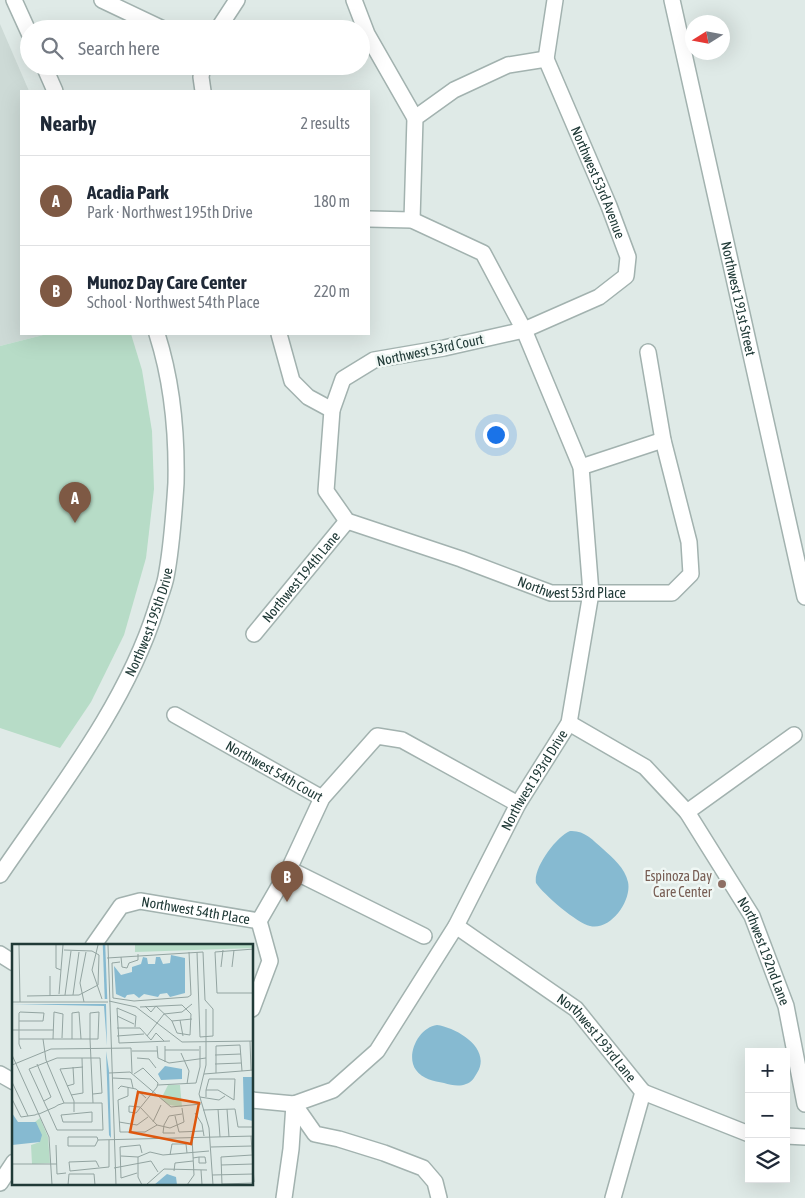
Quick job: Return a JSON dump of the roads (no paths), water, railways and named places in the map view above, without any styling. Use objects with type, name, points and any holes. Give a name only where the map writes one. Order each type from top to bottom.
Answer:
[{"type":"street","points":[[14,0],[23,20]]},
{"type":"street","points":[[102,0],[144,20]]},
{"type":"street","points":[[224,20],[237,0]]},
{"type":"street","points":[[354,0],[362,20]]},
{"type":"street","points":[[415,118],[454,90],[508,65],[546,59],[555,0]]},
{"type":"street","name":"Northwest 191st Street","points":[[673,0],[805,597]]},
{"type":"street","points":[[370,39],[415,118],[412,220]]},
{"type":"street","name":"Northwest 53rd Avenue","points":[[524,330],[599,297],[626,276],[628,257],[609,206],[546,59]]},
{"type":"street","points":[[48,75],[55,90]]},
{"type":"street","points":[[201,75],[202,90]]},
{"type":"street","points":[[370,219],[412,220],[484,253],[524,330]]},
{"type":"street","name":"Northwest 53rd Court","points":[[332,410],[343,379],[374,360],[444,348],[524,330]]},
{"type":"street","name":"Northwest 193rd Drive","points":[[294,1104],[333,1090],[377,1051],[456,926],[518,804],[569,723],[591,593],[581,467],[524,330]]},
{"type":"street","name":"Northwest 195th Drive","points":[[0,875],[88,746],[124,687],[150,629],[166,578],[174,520],[176,455],[170,392],[163,352],[157,335]]},
{"type":"street","points":[[279,335],[292,381],[308,397],[332,410],[326,491],[347,521]]},
{"type":"street","name":"Northwest 53rd Place","points":[[347,521],[460,559],[551,593],[672,593],[692,574],[689,542],[663,440],[648,352]]},
{"type":"street","points":[[581,467],[663,440]]},
{"type":"street","name":"Northwest 194th Lane","points":[[254,634],[347,521]]},
{"type":"street","name":"Northwest 54th Court","points":[[175,715],[322,798],[377,736],[402,740],[518,804]]},
{"type":"street","name":"Northwest 192nd Lane","points":[[569,723],[646,767],[687,812],[752,916],[786,1006],[805,1104]]},
{"type":"street","points":[[687,812],[794,735]]},
{"type":"street","name":"Northwest 54th Place","points":[[93,944],[121,906],[140,901],[259,922],[289,869],[322,798]]},
{"type":"street","points":[[289,869],[424,936]]},
{"type":"street","points":[[254,1003],[270,961],[259,922]]},
{"type":"street","name":"Northwest 193rd Lane","points":[[456,926],[576,1009],[643,1092],[613,1198]]},
{"type":"street","points":[[0,954],[12,962]]},
{"type":"street","points":[[0,1074],[12,1081]]},
{"type":"street","points":[[643,1092],[745,1132]]},
{"type":"street","points":[[254,1100],[294,1104],[315,1134],[339,1139],[384,1153],[423,1168],[435,1182],[439,1198]]},
{"type":"street","points":[[284,1198],[291,1149],[294,1104]]},
{"type":"street","points":[[790,1136],[805,1136]]},
{"type":"street","points":[[0,1184],[12,1165]]},
{"type":"water","points":[[570,831],[580,832],[592,839],[618,864],[628,882],[627,897],[623,905],[618,913],[605,924],[590,926],[577,920],[553,901],[536,883],[538,869],[552,846],[564,834]]},
{"type":"water","points":[[437,1025],[463,1035],[476,1048],[480,1056],[480,1064],[475,1077],[468,1083],[455,1085],[436,1081],[425,1078],[416,1070],[412,1057],[416,1043],[425,1031]]},
{"type":"place","name":"Acadia Park","points":[[75,523]]},
{"type":"place","name":"Espinoza Day Care Center","points":[[722,884]]},
{"type":"place","name":"Munoz Day Care Center","points":[[287,902]]}]
